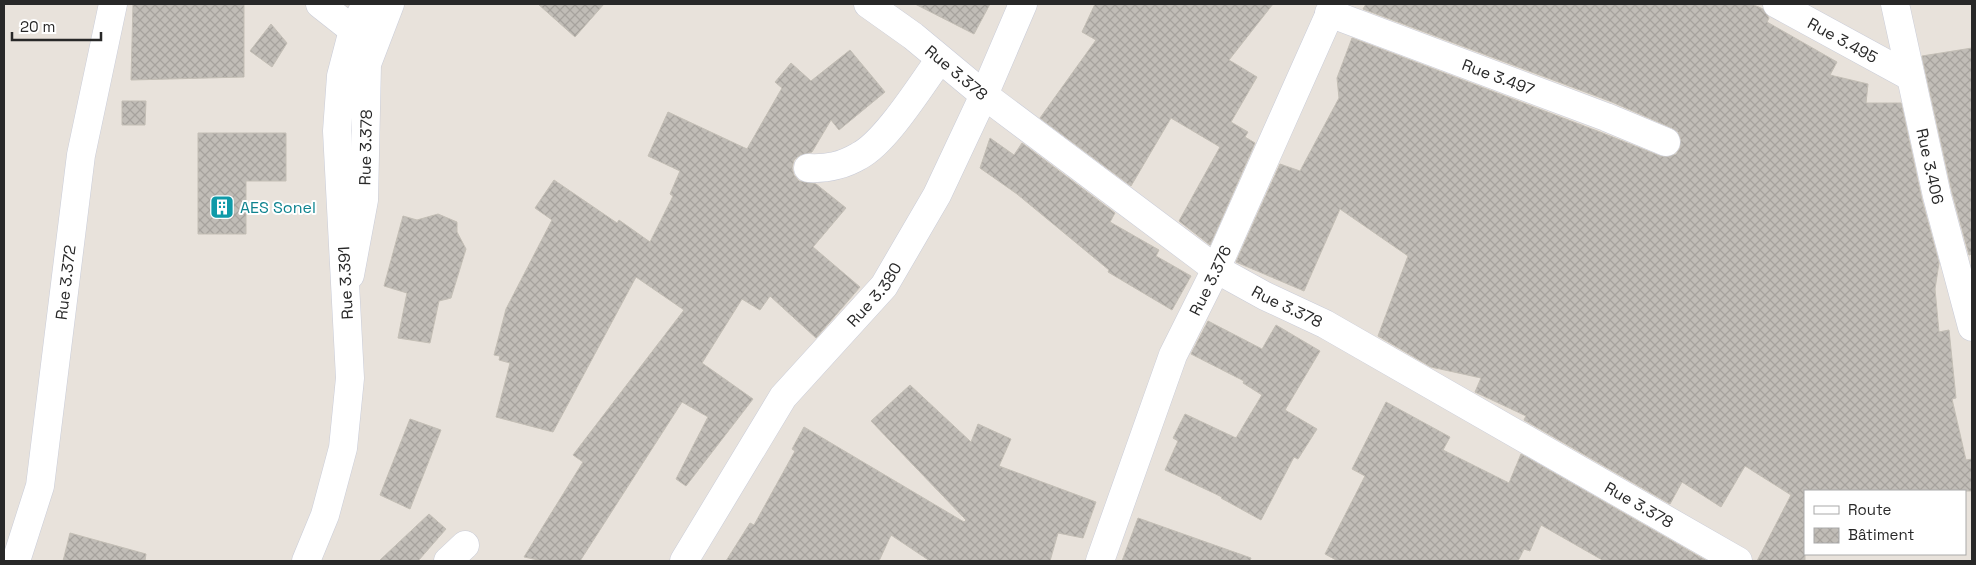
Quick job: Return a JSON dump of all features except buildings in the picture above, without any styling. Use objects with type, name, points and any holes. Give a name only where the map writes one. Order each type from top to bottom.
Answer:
[{"type":"street","name":"Rue 3.372","points":[[16,561],[40,486],[81,155],[113,4]]},
{"type":"street","points":[[320,4],[353,30]]},
{"type":"street","name":"Rue 3.391","points":[[306,561],[325,515],[343,448],[350,378],[337,131],[341,76],[353,30],[366,4]]},
{"type":"street","name":"Rue 3.378","points":[[346,294],[364,200],[368,64],[390,4]]},
{"type":"street","name":"Rue 3.378","points":[[868,4],[913,36],[984,95],[1216,269],[1265,296],[1325,324],[1738,561]]},
{"type":"street","name":"Rue 3.380","points":[[684,561],[784,397],[884,286],[937,194],[984,95],[1023,4]]},
{"type":"street","name":"Rue 3.495","points":[[1777,4],[1909,76]]},
{"type":"street","name":"Rue 3.406","points":[[1895,4],[1909,76],[1937,196],[1972,327]]},
{"type":"street","name":"Rue 3.497","points":[[1332,9],[1666,142]]},
{"type":"street","name":"Rue 3.376","points":[[1100,561],[1173,355],[1216,269],[1332,9]]},
{"type":"street","points":[[808,168],[824,169],[842,164],[861,155],[886,132],[940,59]]},
{"type":"place","name":"AES Sonel","points":[[222,207]]}]
